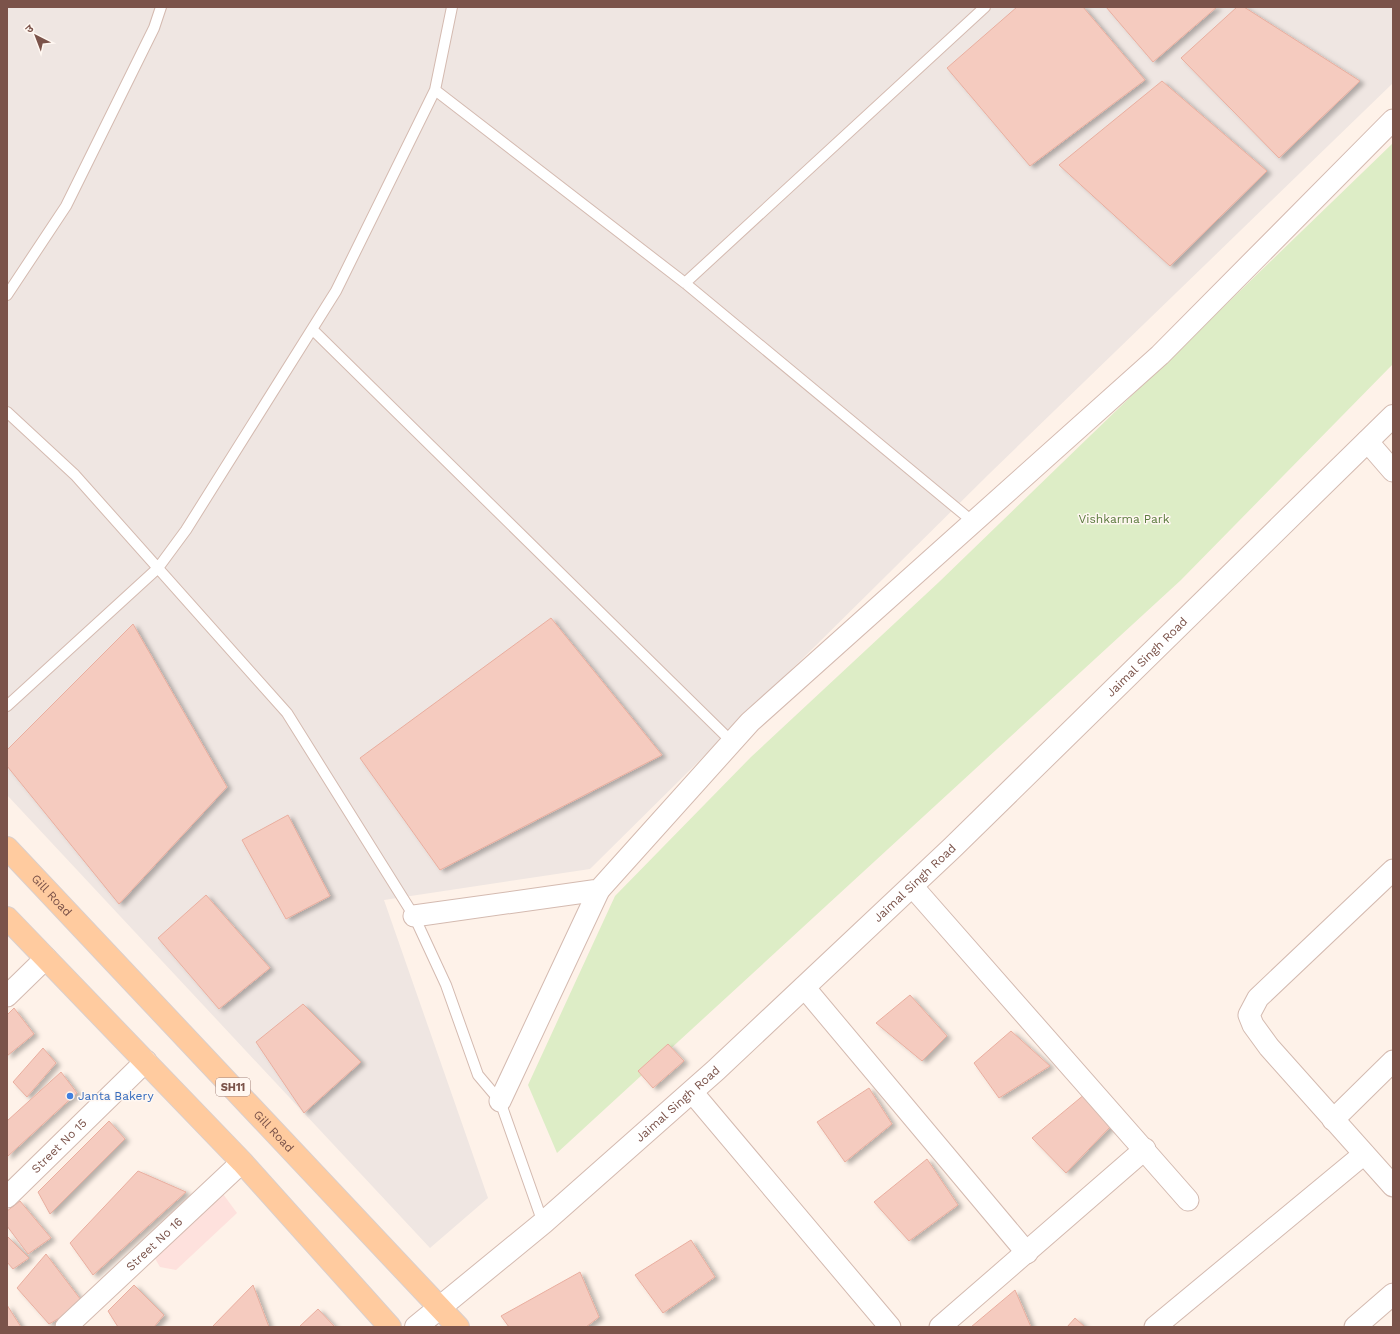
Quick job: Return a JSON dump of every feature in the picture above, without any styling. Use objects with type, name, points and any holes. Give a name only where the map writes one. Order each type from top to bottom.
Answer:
[{"type":"main road","name":"Gill Road","points":[[7,848],[458,1327]]},
{"type":"main road","points":[[7,918],[242,1162],[390,1327]]},
{"type":"street","points":[[500,1101],[599,890],[750,722],[972,521],[1160,355],[1393,120]]},
{"type":"street","name":"Jaimal Singh Road","points":[[416,1327],[543,1223],[692,1092],[912,886],[1393,416]]},
{"type":"street","points":[[1367,441],[1393,471]]},
{"type":"street","points":[[1393,871],[1258,998],[1249,1015],[1253,1025],[1269,1046],[1393,1186]]},
{"type":"street","points":[[912,886],[1188,1200]]},
{"type":"street","points":[[414,916],[599,890]]},
{"type":"street","points":[[7,996],[46,958]]},
{"type":"street","points":[[804,987],[1027,1253]]},
{"type":"street","name":"Street No 15","points":[[7,1197],[146,1061]]},
{"type":"street","points":[[1333,1120],[1393,1061]]},
{"type":"street","points":[[692,1092],[890,1327]]},
{"type":"street","points":[[940,1327],[1145,1150]]},
{"type":"street","points":[[1155,1327],[1364,1154]]},
{"type":"street","name":"Street No 16","points":[[66,1327],[242,1162]]},
{"type":"street","points":[[1355,1327],[1393,1294]]},
{"type":"lane","points":[[7,295],[66,206],[154,28],[161,7]]},
{"type":"lane","points":[[7,706],[158,568],[186,530],[313,330],[336,291],[435,90],[452,7]]},
{"type":"lane","points":[[685,283],[985,7]]},
{"type":"lane","points":[[435,90],[685,283],[972,521]]},
{"type":"lane","points":[[313,330],[732,742]]},
{"type":"lane","points":[[7,412],[75,475],[287,713],[414,916],[446,985],[478,1075],[500,1101],[543,1223]]},
{"type":"shaded area","points":[[7,7],[1393,7],[1393,83],[989,474],[590,869],[384,900],[488,1198],[430,1248],[7,795]]},
{"type":"shaded area","points":[[223,1194],[237,1213],[176,1270],[160,1267],[153,1255]]},
{"type":"green space","name":"Vishkarma Park","points":[[1393,143],[1393,364],[1181,580],[557,1153],[528,1085],[615,896],[751,757],[939,582]]},
{"type":"building","points":[[1017,7],[1083,7],[1145,80],[1030,166],[947,68]]},
{"type":"building","points":[[1106,7],[1217,7],[1153,62]]},
{"type":"building","points":[[1237,7],[1244,7],[1360,81],[1279,158],[1181,58]]},
{"type":"building","points":[[1162,81],[1267,171],[1170,266],[1059,165]]},
{"type":"building","points":[[551,618],[662,755],[440,870],[360,758]]},
{"type":"building","points":[[133,624],[227,787],[119,904],[7,766],[7,750]]},
{"type":"building","points":[[288,815],[330,896],[286,919],[242,840]]},
{"type":"building","points":[[206,895],[270,968],[219,1009],[158,938]]},
{"type":"building","points":[[910,995],[947,1036],[922,1061],[876,1023]]},
{"type":"building","points":[[303,1004],[361,1062],[304,1113],[256,1042]]},
{"type":"building","points":[[14,1008],[34,1034],[7,1056],[7,1015]]},
{"type":"building","points":[[1011,1031],[1050,1066],[999,1098],[974,1063]]},
{"type":"building","points":[[668,1044],[684,1061],[653,1088],[638,1071]]},
{"type":"building","points":[[43,1048],[56,1063],[27,1097],[13,1082]]},
{"type":"building","points":[[61,1072],[77,1093],[7,1157],[7,1121]]},
{"type":"building","points":[[869,1088],[892,1124],[845,1162],[817,1122]]},
{"type":"building","points":[[1085,1094],[1111,1126],[1066,1173],[1032,1138]]},
{"type":"building","points":[[109,1121],[125,1139],[50,1214],[38,1192]]},
{"type":"building","points":[[927,1159],[958,1205],[909,1241],[874,1202]]},
{"type":"building","points":[[138,1171],[186,1192],[93,1275],[70,1243]]},
{"type":"building","points":[[20,1201],[51,1238],[28,1254],[7,1226],[7,1211]]},
{"type":"building","points":[[7,1236],[29,1258],[13,1269],[7,1262]]},
{"type":"building","points":[[691,1240],[715,1277],[663,1313],[635,1275]]},
{"type":"building","points":[[46,1254],[84,1304],[49,1324],[17,1288]]},
{"type":"building","points":[[580,1272],[599,1317],[586,1327],[509,1327],[501,1316]]},
{"type":"building","points":[[134,1285],[164,1315],[154,1327],[118,1327],[108,1311]]},
{"type":"building","points":[[253,1285],[269,1327],[212,1327]]},
{"type":"building","points":[[1015,1290],[1031,1327],[971,1327]]},
{"type":"building","points":[[7,1305],[21,1327],[7,1327]]},
{"type":"building","points":[[318,1309],[335,1327],[299,1327]]},
{"type":"building","points":[[1075,1318],[1085,1327],[1067,1327]]},
{"type":"place","name":"Janta Bakery","points":[[70,1096]]}]
